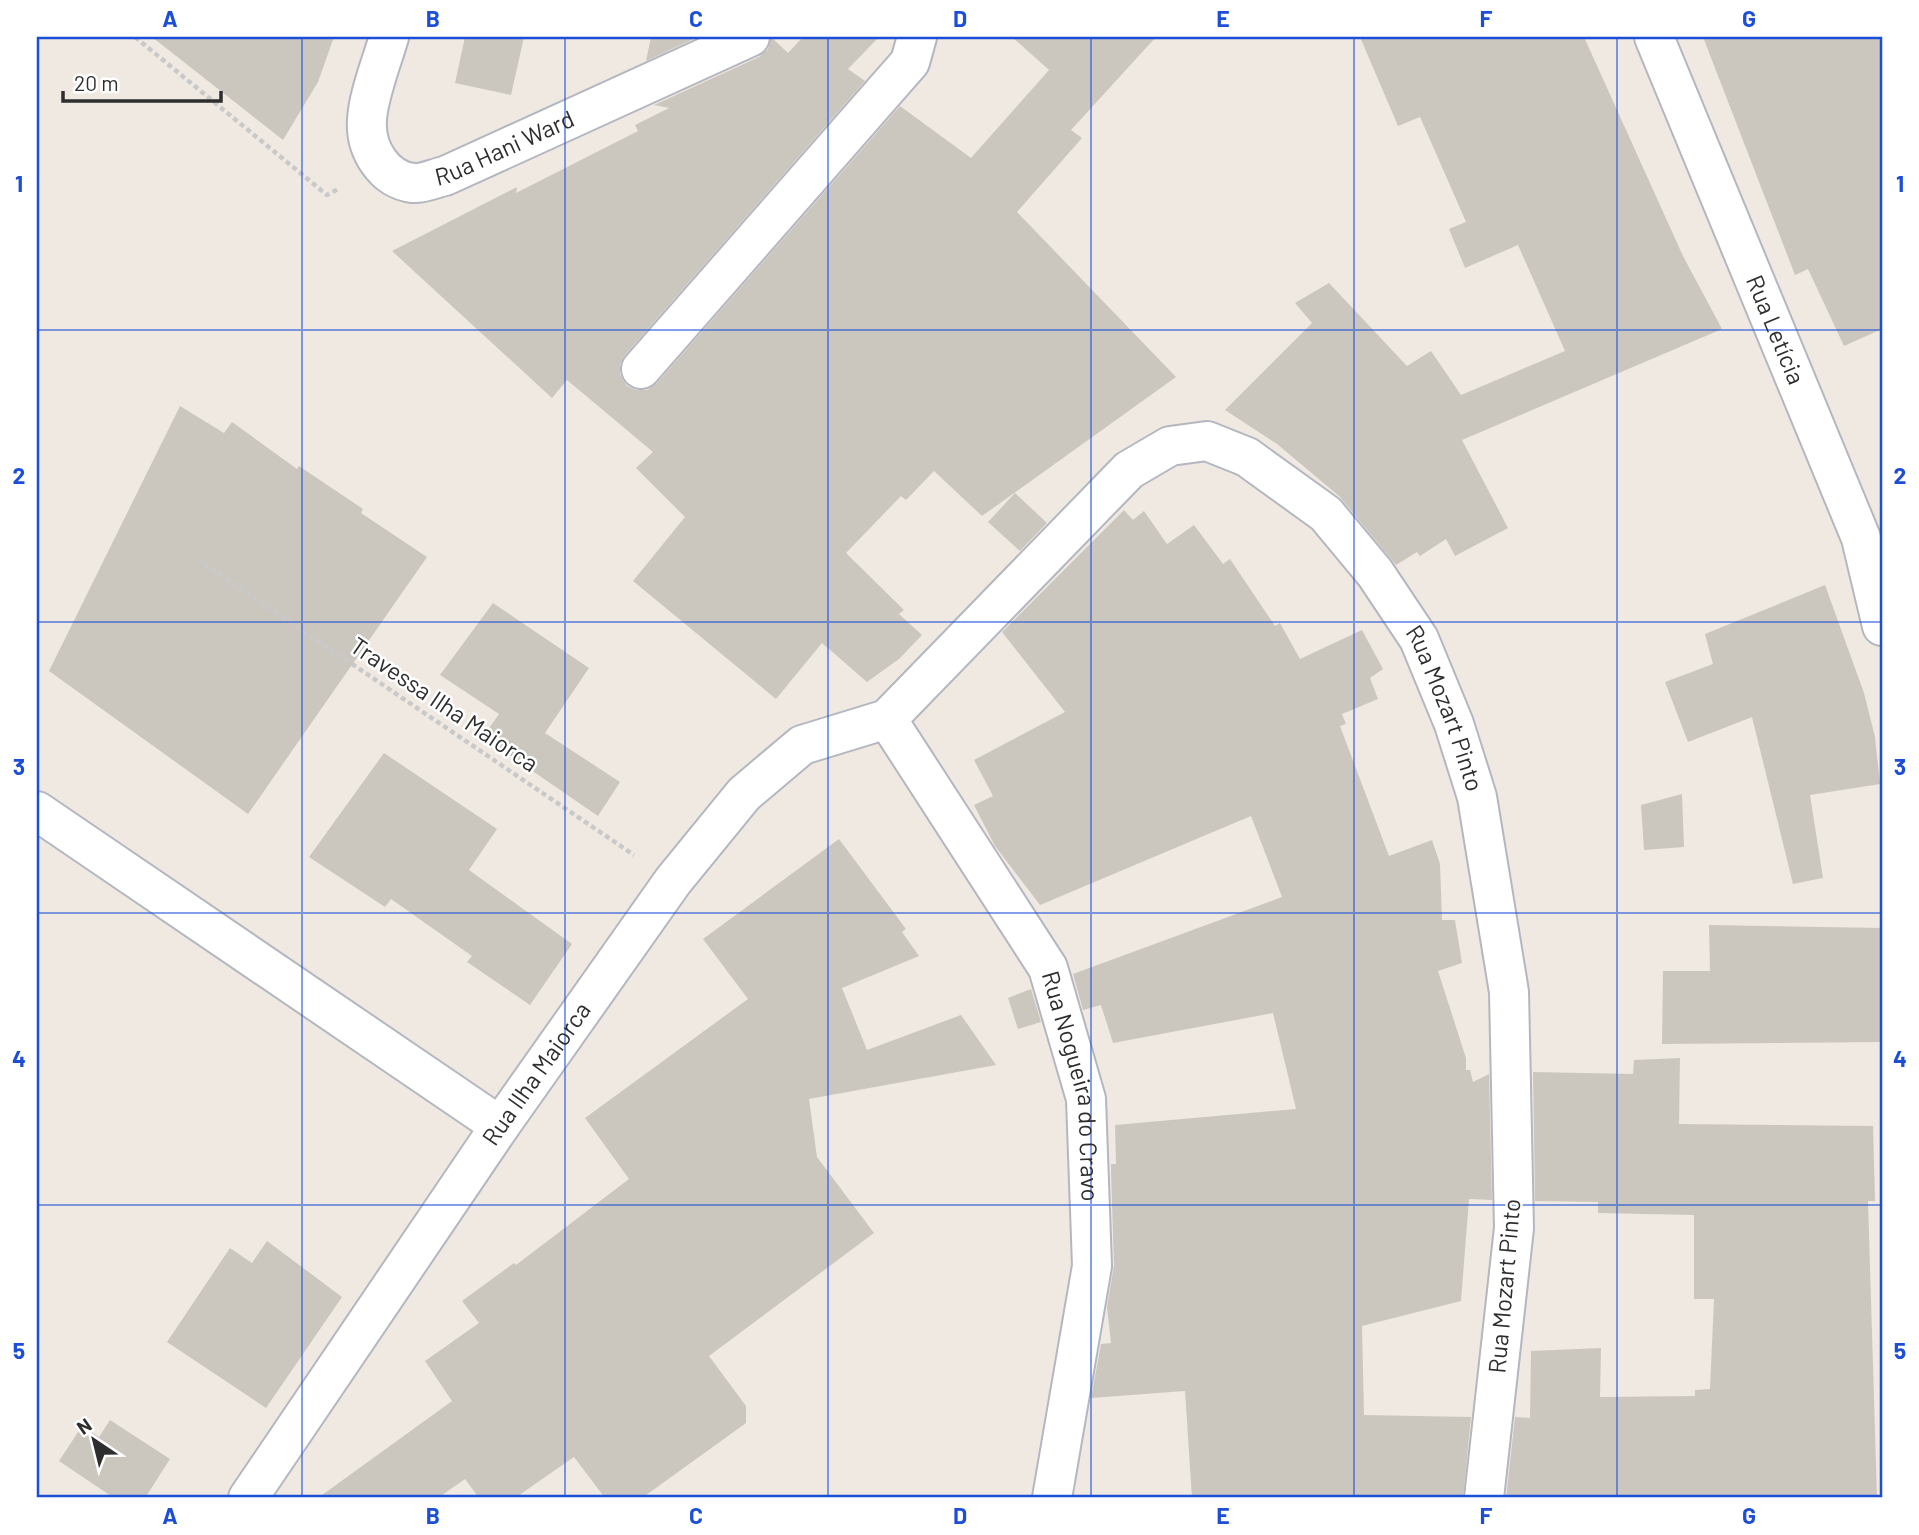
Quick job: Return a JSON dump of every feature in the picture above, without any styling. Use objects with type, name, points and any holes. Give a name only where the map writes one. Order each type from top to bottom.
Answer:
[{"type":"street","points":[[381,166],[370,146],[367,120],[389,37]]},
{"type":"street","name":"Rua Hani Ward","points":[[381,166],[395,179],[416,183],[445,176],[750,37]]},
{"type":"street","points":[[642,369],[910,62],[917,37]]},
{"type":"street","name":"Rua Letícia","points":[[1654,37],[1872,538],[1882,626]]},
{"type":"street","name":"Rua Mozart Pinto","points":[[887,719],[1129,470],[1170,446],[1208,441],[1247,457],[1326,514],[1375,573],[1419,639],[1478,797],[1509,992],[1514,1228],[1484,1498]]},
{"type":"street","name":"Rua Ilha Maiorca","points":[[248,1498],[500,1126],[673,881],[744,794],[802,745],[887,719]]},
{"type":"street","name":"Rua Nogueira do Cravo","points":[[887,719],[1048,968],[1086,1099],[1092,1266],[1052,1498]]},
{"type":"street","points":[[37,811],[500,1126]]},
{"type":"path","points":[[135,37],[327,195],[381,166]]},
{"type":"path","name":"Travessa Ilha Maiorca","points":[[197,559],[673,881]]},
{"type":"building","points":[[152,37],[334,37],[318,82],[283,140]]},
{"type":"building","points":[[465,37],[524,37],[511,95],[455,83]]},
{"type":"building","points":[[651,37],[698,37],[646,61]]},
{"type":"building","points":[[771,37],[788,53],[803,37],[879,37],[848,69],[865,81],[625,355],[620,364],[620,375],[627,386],[636,390],[647,390],[657,383],[900,106],[971,158],[1049,70],[1012,37],[1156,37],[1071,130],[1082,138],[1017,212],[1176,377],[982,516],[934,471],[906,500],[901,496],[846,553],[904,610],[899,614],[922,635],[899,659],[867,682],[822,643],[776,699],[633,581],[685,517],[636,468],[653,452],[567,380],[552,398],[392,251],[517,187],[516,193],[638,131],[635,125],[669,108],[654,105],[759,57],[768,49]]},
{"type":"building","points":[[1360,37],[1584,37],[1683,256],[1722,329],[1462,440],[1508,528],[1455,556],[1446,539],[1420,556],[1417,552],[1396,565],[1339,496],[1277,444],[1225,410],[1312,323],[1295,303],[1329,283],[1407,366],[1431,351],[1461,395],[1565,351],[1518,245],[1465,268],[1449,229],[1466,222],[1420,117],[1398,126]]},
{"type":"building","points":[[1703,37],[1882,37],[1882,329],[1844,346],[1808,269],[1795,275]]},
{"type":"building","points":[[180,406],[224,433],[232,422],[297,469],[299,466],[363,509],[361,513],[427,557],[248,814],[49,671]]},
{"type":"building","points":[[1015,493],[1047,523],[1020,551],[988,522]]},
{"type":"building","points":[[1124,510],[1133,520],[1144,511],[1167,544],[1194,525],[1223,564],[1230,559],[1275,626],[1280,623],[1300,659],[1362,630],[1383,669],[1370,678],[1378,699],[1342,714],[1346,724],[1340,726],[1389,856],[1432,840],[1440,864],[1442,920],[1455,920],[1462,963],[1438,971],[1466,1058],[1466,1070],[1470,1070],[1473,1082],[1489,1074],[1492,1200],[1469,1199],[1461,1301],[1362,1326],[1364,1415],[1471,1417],[1463,1498],[1192,1498],[1185,1391],[1091,1398],[1101,1344],[1111,1343],[1107,1307],[1114,1265],[1111,1164],[1116,1164],[1115,1125],[1296,1109],[1273,1013],[1113,1043],[1101,1005],[1083,1010],[1073,974],[1282,897],[1251,816],[1040,905],[995,846],[974,805],[993,796],[974,760],[1065,712],[1002,632]]},
{"type":"building","points":[[1825,585],[1864,693],[1875,737],[1880,784],[1810,795],[1823,878],[1793,884],[1752,717],[1688,742],[1665,682],[1713,664],[1705,634]]},
{"type":"building","points":[[493,603],[589,668],[545,733],[620,782],[598,816],[483,737],[499,714],[440,675]]},
{"type":"building","points":[[384,753],[497,829],[469,870],[572,944],[530,1005],[467,962],[472,956],[391,899],[385,907],[309,857]]},
{"type":"building","points":[[1682,794],[1684,847],[1644,850],[1641,805]]},
{"type":"building","points":[[839,839],[906,929],[902,932],[919,956],[842,988],[867,1050],[961,1015],[996,1065],[809,1099],[817,1157],[874,1233],[709,1356],[746,1406],[746,1423],[642,1498],[605,1498],[574,1457],[515,1498],[479,1498],[465,1479],[438,1498],[318,1498],[452,1401],[425,1361],[479,1323],[462,1301],[514,1263],[516,1265],[629,1179],[585,1118],[748,999],[703,939]]},
{"type":"building","points":[[1709,925],[1882,928],[1881,1042],[1662,1044],[1663,971],[1710,971]]},
{"type":"building","points":[[1031,989],[1041,1022],[1018,1029],[1008,998]]},
{"type":"building","points":[[1680,1058],[1679,1124],[1873,1126],[1875,1201],[1868,1201],[1877,1498],[1506,1498],[1515,1417],[1530,1418],[1531,1351],[1601,1348],[1600,1397],[1695,1396],[1695,1390],[1710,1389],[1714,1299],[1694,1299],[1694,1215],[1598,1213],[1598,1202],[1535,1201],[1533,1072],[1633,1074],[1634,1060]]},
{"type":"building","points":[[267,1241],[342,1297],[266,1408],[167,1342],[230,1248],[252,1263]]},
{"type":"building","points":[[110,1420],[170,1459],[145,1498],[114,1498],[59,1461],[82,1426],[99,1437]]}]
